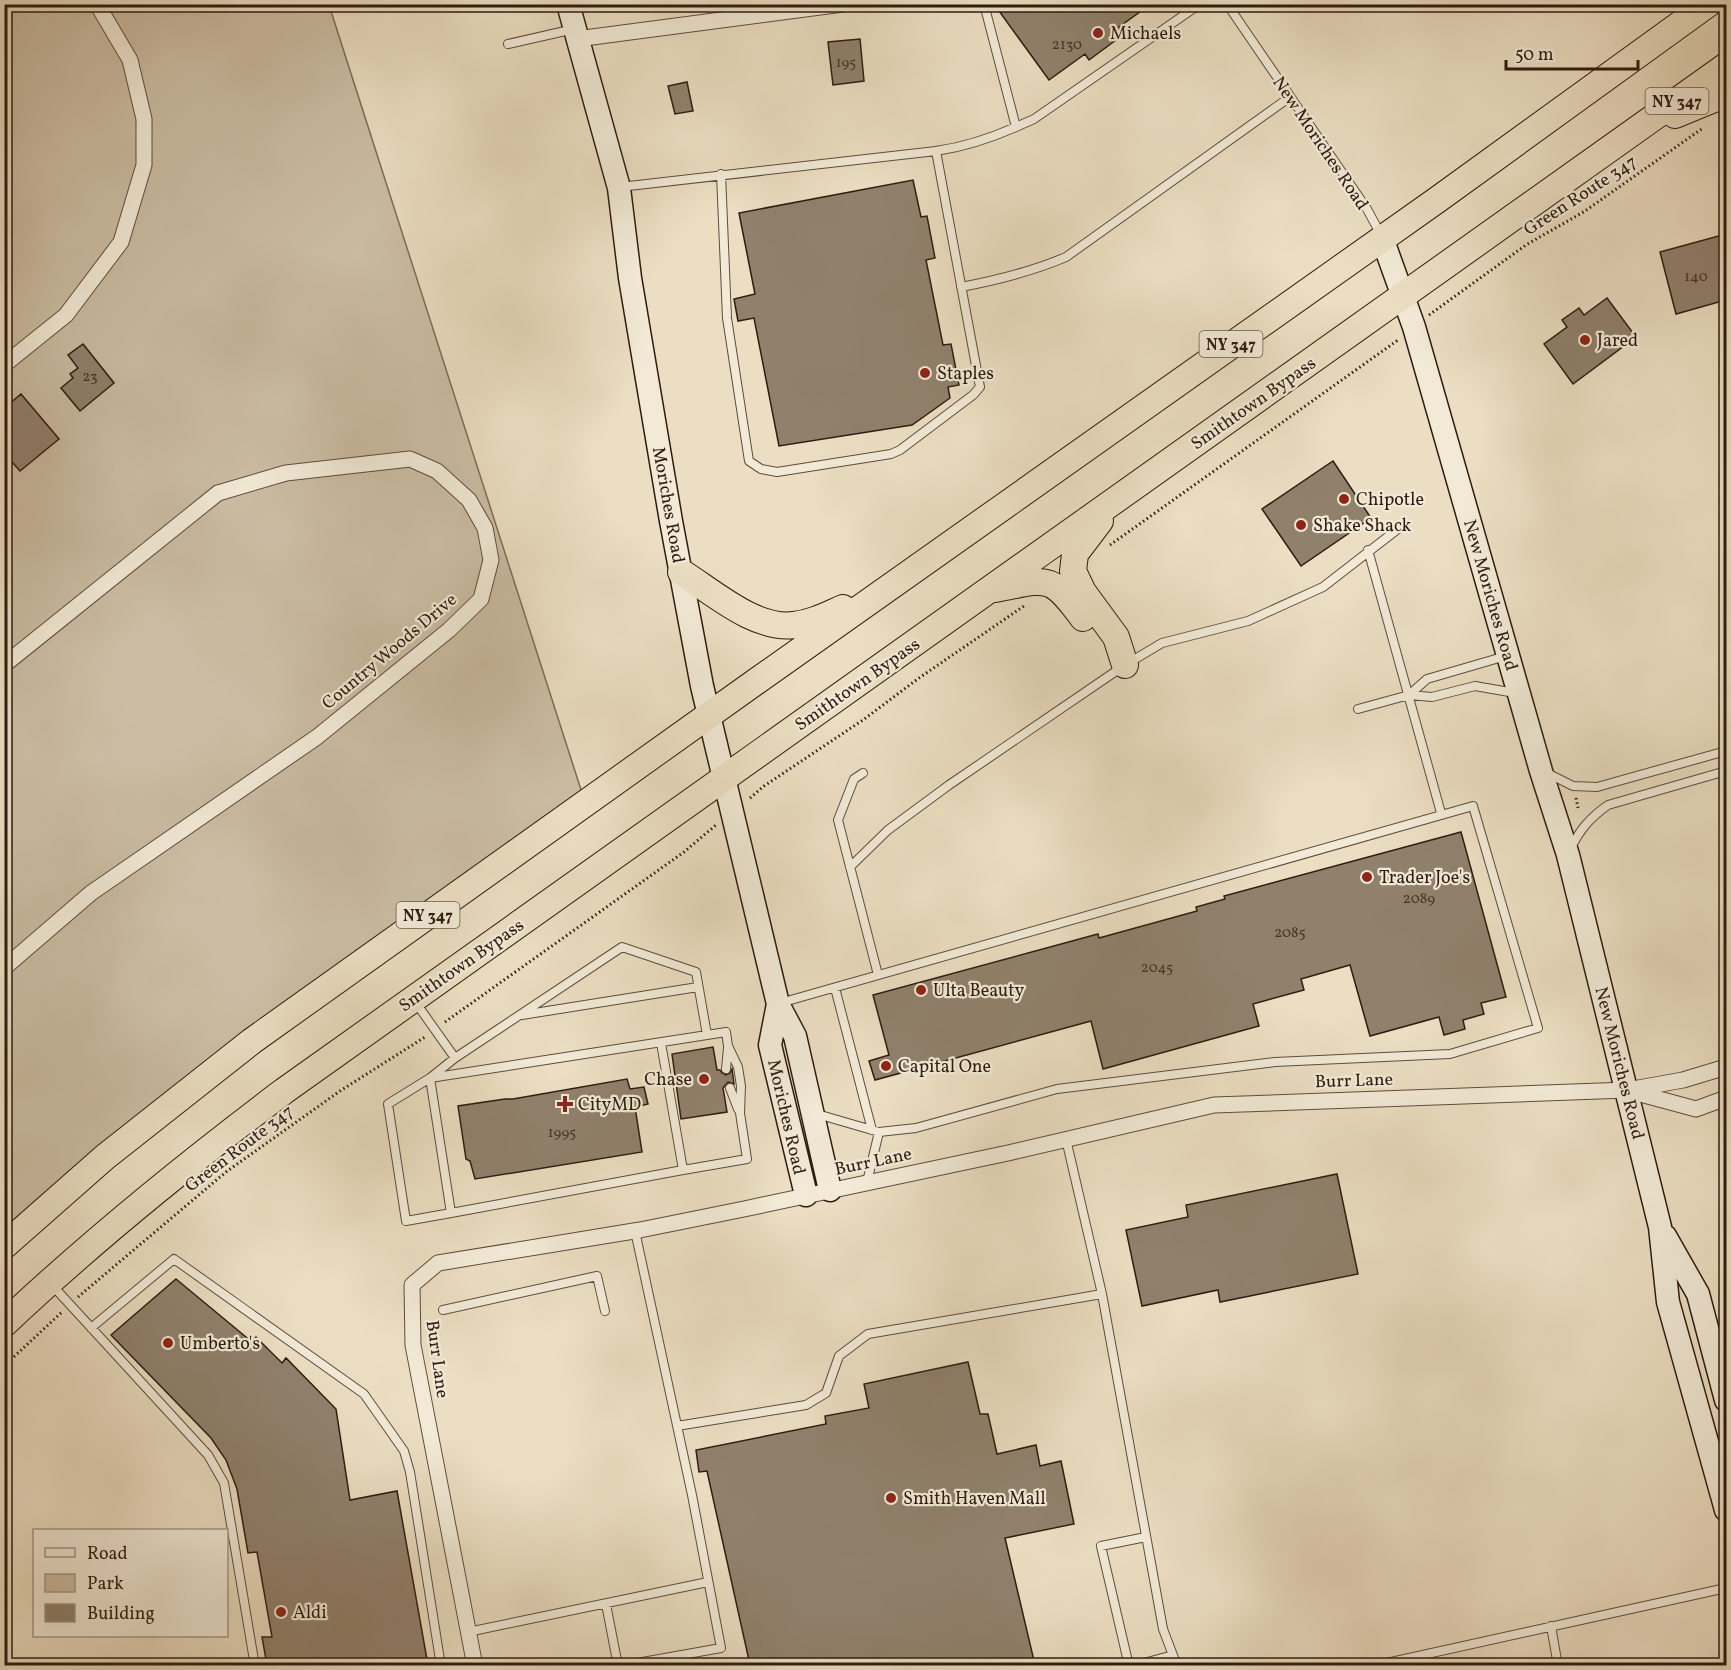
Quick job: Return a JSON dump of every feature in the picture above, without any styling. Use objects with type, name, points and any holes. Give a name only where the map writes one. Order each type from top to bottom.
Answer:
[{"type":"highway","name":"NY 347","points":[[4,1246],[105,1157],[252,1041],[1708,4]]},
{"type":"highway","name":"Smithtown Bypass","points":[[4,1324],[138,1206],[223,1137],[413,999],[1726,66]]},
{"type":"highway","points":[[1628,135],[1714,99],[1726,98]]},
{"type":"highway","points":[[1116,500],[1075,554],[1073,565],[1083,592],[1116,637],[1125,665]]},
{"type":"highway","points":[[681,572],[750,617],[785,626],[824,617],[897,582]]},
{"type":"highway","points":[[988,590],[1041,581],[1054,585],[1069,599],[1103,645],[1125,665]]},
{"type":"main road","name":"Moriches Road","points":[[568,4],[619,188],[630,278],[681,572],[710,716],[778,1004],[795,1036],[830,1190]]},
{"type":"main road","name":"New Moriches Road","points":[[1382,238],[1404,295],[1541,771],[1568,855],[1660,1227],[1668,1302],[1726,1510]]},
{"type":"main road","name":"Moriches Road","points":[[778,1004],[770,1045],[806,1195]]},
{"type":"main road","name":"New Moriches Road","points":[[1660,1227],[1698,1294],[1726,1400]]},
{"type":"street","points":[[4,365],[66,315],[121,242],[144,165],[144,119],[130,60],[97,4]]},
{"type":"street","points":[[576,34],[843,4]]},
{"type":"street","name":"Country Woods Drive","points":[[4,665],[218,493],[286,473],[410,459],[437,471],[469,500],[485,528],[491,560],[481,599],[449,630],[317,737],[91,893],[4,968]]},
{"type":"street","points":[[1627,1090],[1683,1080],[1726,1067]]},
{"type":"street","points":[[1627,1090],[1696,1109],[1726,1098]]},
{"type":"street","name":"Burr Lane","points":[[475,1665],[413,1345],[412,1285],[438,1263],[635,1231],[1214,1105],[1627,1090]]},
{"type":"lane","points":[[984,4],[1016,127]]},
{"type":"lane","points":[[619,188],[721,174],[936,151],[994,136],[1034,119],[1200,4]]},
{"type":"lane","name":"New Moriches Road","points":[[1227,4],[1367,210],[1382,238]]},
{"type":"lane","points":[[508,44],[576,34]]},
{"type":"lane","points":[[961,287],[1013,277],[1066,257],[1290,97]]},
{"type":"lane","points":[[721,174],[727,318],[749,461],[761,469],[777,472],[891,454],[900,450],[974,395],[980,387],[936,151]]},
{"type":"lane","points":[[850,867],[897,823],[1125,665],[1162,643],[1248,621],[1323,587],[1403,525]]},
{"type":"lane","points":[[1368,550],[1441,813]]},
{"type":"lane","points":[[1409,695],[1427,679],[1509,656]]},
{"type":"lane","points":[[1358,709],[1409,695],[1432,697],[1475,686],[1520,694]]},
{"type":"lane","points":[[1541,771],[1573,786],[1597,787],[1726,752]]},
{"type":"lane","points":[[1568,855],[1584,825],[1608,805],[1726,771]]},
{"type":"lane","points":[[863,773],[854,779],[838,820],[878,975]]},
{"type":"lane","points":[[778,1004],[1441,813],[1473,806],[1538,1028],[1450,1054],[1275,1062],[1057,1089],[916,1128],[876,1131],[813,1113]]},
{"type":"lane","points":[[707,1035],[696,972],[622,947],[455,1058],[430,1078],[388,1104],[406,1221],[747,1159],[740,1113],[741,1086],[738,1067],[728,1046]]},
{"type":"lane","points":[[518,1016],[698,987]]},
{"type":"lane","points":[[835,987],[876,1131],[867,1182]]},
{"type":"lane","points":[[413,999],[455,1058]]},
{"type":"lane","points":[[430,1078],[726,1032],[728,1046],[726,1069]]},
{"type":"lane","points":[[661,1043],[683,1170]]},
{"type":"lane","points":[[430,1078],[451,1213]]},
{"type":"lane","points":[[730,1088],[740,1113]]},
{"type":"lane","points":[[1066,1139],[1102,1294],[1163,1629],[1177,1665]]},
{"type":"lane","points":[[606,1604],[619,1665],[721,1648],[635,1231]]},
{"type":"lane","points":[[91,1328],[174,1259],[364,1394],[404,1451],[410,1472],[441,1665]]},
{"type":"lane","points":[[443,1310],[597,1276],[605,1311]]},
{"type":"lane","points":[[49,1282],[208,1455],[224,1483],[255,1665]]},
{"type":"lane","points":[[677,1426],[806,1405],[826,1393],[839,1356],[868,1334],[1102,1294]]},
{"type":"lane","points":[[1146,1537],[1101,1546],[1131,1665],[1173,1655]]},
{"type":"lane","points":[[468,1632],[708,1582]]},
{"type":"lane","points":[[1372,1665],[1726,1588]]},
{"type":"lane","points":[[1551,1626],[1558,1665]]},
{"type":"path","name":"Green Route 347","points":[[1448,301],[1526,245],[1613,192],[1705,127]]},
{"type":"path","points":[[1104,550],[1368,362]]},
{"type":"path","points":[[764,786],[864,720],[907,686],[1026,605]]},
{"type":"path","points":[[1575,794],[1578,808]]},
{"type":"path","points":[[449,1019],[684,852]]},
{"type":"path","name":"Green Route 347","points":[[83,1293],[226,1172],[340,1090],[422,1039]]},
{"type":"path","points":[[4,1366],[53,1320]]},
{"type":"green space","points":[[5,5],[329,5],[583,796],[5,1240]]},
{"type":"building","points":[[994,4],[1151,4],[1119,27],[1124,34],[1089,60],[1085,54],[1049,80]]},
{"type":"building","points":[[860,39],[864,81],[833,85],[828,42]]},
{"type":"building","points":[[687,82],[693,111],[675,114],[668,86]]},
{"type":"building","points":[[913,180],[921,217],[927,216],[935,258],[926,260],[943,345],[951,344],[959,385],[948,387],[950,398],[912,425],[779,446],[754,318],[738,321],[734,299],[755,294],[739,213]]},
{"type":"building","points":[[1726,234],[1726,300],[1676,314],[1660,252]]},
{"type":"building","points":[[1607,298],[1636,337],[1573,384],[1544,344],[1567,327],[1562,320],[1579,308],[1584,315]]},
{"type":"building","points":[[83,344],[114,383],[80,411],[61,388],[73,378],[70,374],[78,368],[68,355]]},
{"type":"building","points":[[21,394],[59,439],[20,471],[4,453],[4,408]]},
{"type":"building","points":[[1333,461],[1371,518],[1301,566],[1262,509]]},
{"type":"building","points":[[1461,832],[1506,997],[1481,1003],[1484,1014],[1463,1020],[1465,1029],[1444,1035],[1439,1017],[1370,1036],[1350,965],[1301,979],[1304,990],[1253,1004],[1259,1026],[1103,1069],[1091,1021],[875,1080],[869,1061],[889,1055],[873,995],[1098,934],[1099,938],[1197,911],[1196,907],[1225,899],[1224,896]]},
{"type":"building","name":"Chase","points":[[713,1047],[717,1070],[726,1075],[732,1069],[734,1084],[728,1082],[723,1088],[727,1112],[681,1119],[672,1054]]},
{"type":"building","points":[[627,1079],[630,1089],[644,1087],[648,1104],[635,1107],[642,1152],[475,1179],[470,1161],[466,1159],[458,1106]]},
{"type":"building","points":[[1337,1174],[1358,1274],[1220,1302],[1218,1290],[1142,1306],[1126,1230],[1188,1217],[1186,1205]]},
{"type":"building","points":[[176,1279],[252,1342],[256,1337],[282,1363],[286,1358],[336,1409],[350,1500],[397,1491],[428,1665],[267,1665],[262,1637],[272,1637],[257,1552],[248,1553],[237,1489],[226,1460],[211,1438],[111,1335]]},
{"type":"building","name":"Smith Haven Mall","points":[[968,1362],[980,1414],[988,1414],[997,1454],[1036,1445],[1040,1466],[1061,1461],[1074,1524],[1005,1538],[1035,1665],[750,1665],[707,1471],[699,1472],[696,1450],[826,1424],[825,1416],[869,1408],[864,1384]]},
{"type":"place","name":"Michaels","points":[[1098,33]]},
{"type":"place","name":"Jared","points":[[1585,340]]},
{"type":"place","name":"Staples","points":[[925,373]]},
{"type":"place","name":"Chipotle","points":[[1344,499]]},
{"type":"place","name":"Shake Shack","points":[[1301,525]]},
{"type":"place","name":"Trader Joe's","points":[[1367,877]]},
{"type":"place","name":"Ulta Beauty","points":[[921,990]]},
{"type":"place","name":"Capital One","points":[[886,1066]]},
{"type":"place","name":"Chase","points":[[704,1079]]},
{"type":"place","name":"CityMD","points":[[565,1104]]},
{"type":"place","name":"Umberto's","points":[[168,1343]]},
{"type":"place","name":"Smith Haven Mall","points":[[891,1498]]},
{"type":"place","name":"Aldi","points":[[281,1612]]}]
